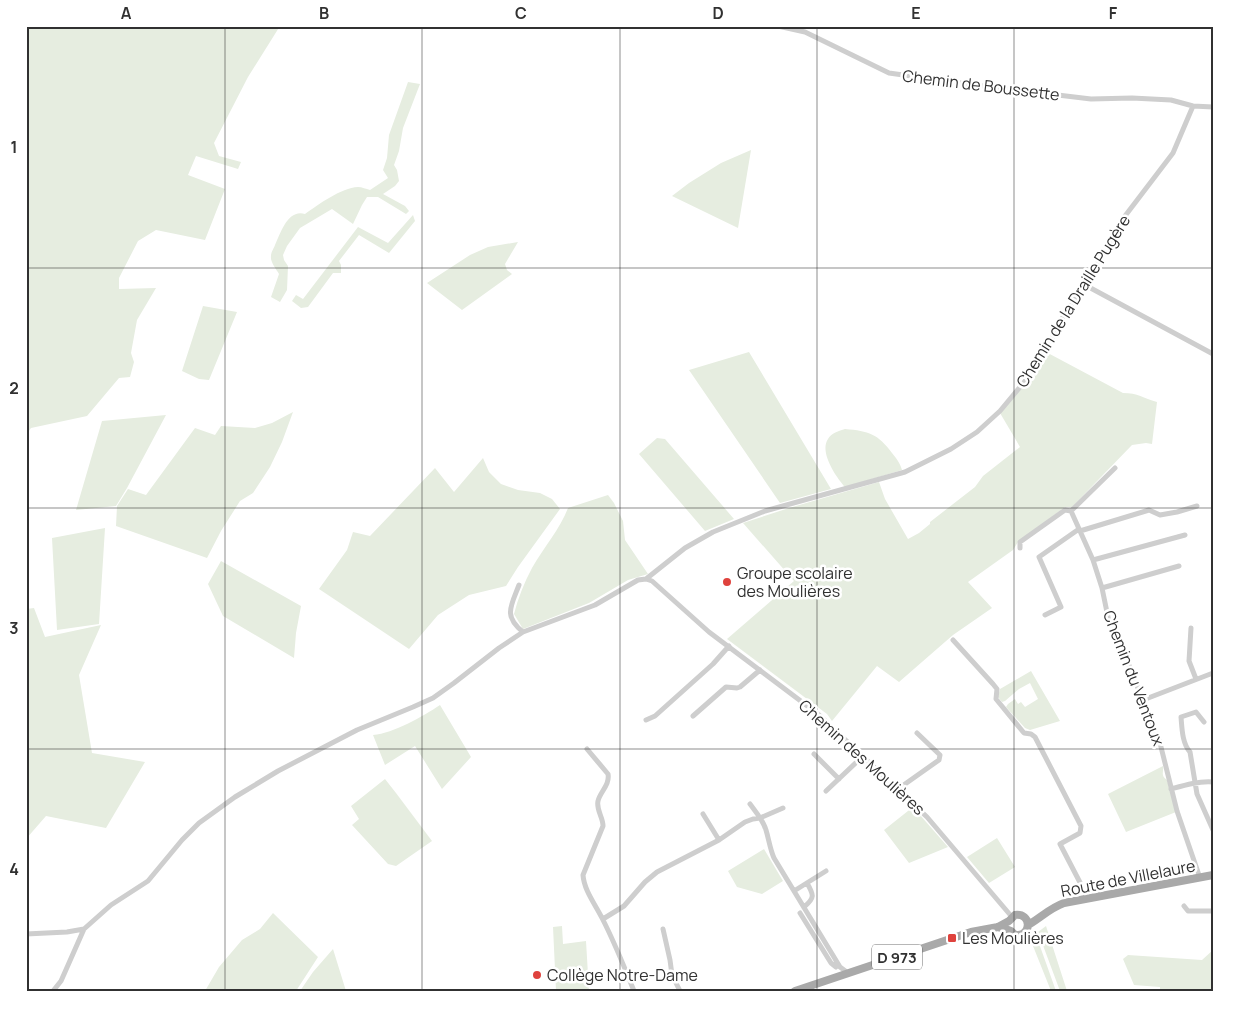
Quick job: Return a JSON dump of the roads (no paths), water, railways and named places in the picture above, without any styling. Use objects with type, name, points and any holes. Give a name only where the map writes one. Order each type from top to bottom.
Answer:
[{"type":"main road","name":"Route de Villelaure","points":[[1024,917],[1033,916],[1064,903],[1086,898],[1213,875]]},
{"type":"main road","name":"Route de Villelaure","points":[[1028,925],[1049,910]]},
{"type":"main road","points":[[1017,915],[1024,917],[1028,925],[1026,930],[1021,934],[1015,934],[1009,927],[1010,919],[1017,915]]},
{"type":"main road","name":"D 973","points":[[796,991],[971,932],[998,927],[1010,919]]},
{"type":"main road","name":"D 973","points":[[998,927],[1010,930]]},
{"type":"street","name":"Chemin de Boussette","points":[[778,26],[805,32],[889,73],[1091,99],[1132,98],[1172,100],[1193,106],[1213,107]]},
{"type":"street","name":"Chemin de la Draille Pugère","points":[[84,929],[111,905],[148,881],[182,840],[200,823],[236,797],[278,771],[357,730],[433,698],[523,632],[595,605],[638,580],[646,579],[685,548],[713,532],[765,511],[905,472],[951,449],[977,432],[1000,411],[1042,355],[1125,216],[1173,153],[1193,106]]},
{"type":"street","points":[[1085,285],[1213,354]]},
{"type":"street","points":[[1020,548],[1020,542],[1065,510],[1071,511],[1115,468]]},
{"type":"street","points":[[1044,615],[1060,608],[1039,557],[1079,530],[1149,510],[1160,515],[1197,506]]},
{"type":"street","name":"Chemin du Ventoux","points":[[1071,511],[1093,560],[1102,588],[1109,622],[1126,658],[1160,743],[1171,789],[1200,878]]},
{"type":"street","points":[[1093,560],[1185,535]]},
{"type":"street","points":[[1102,588],[1179,566]]},
{"type":"street","name":"Chemin des Moulières","points":[[646,579],[652,581],[709,632],[818,714],[863,756],[928,817],[1010,919]]},
{"type":"street","points":[[519,585],[510,613],[512,622],[523,632]]},
{"type":"street","points":[[1191,628],[1189,661],[1196,679]]},
{"type":"street","points":[[953,640],[997,689],[996,699],[1024,733],[1032,734],[1035,737],[1081,826],[1080,833],[1060,844],[1086,894],[1086,898]]},
{"type":"street","points":[[646,720],[655,716],[713,664],[729,646]]},
{"type":"street","points":[[693,716],[726,687],[740,687],[760,670]]},
{"type":"street","points":[[1143,700],[1213,673]]},
{"type":"street","points":[[1204,722],[1196,712],[1181,717],[1184,740],[1190,752],[1197,794],[1213,830]]},
{"type":"street","points":[[898,789],[939,760],[940,755],[917,733]]},
{"type":"street","points":[[587,749],[608,774],[609,778],[598,800],[603,826],[583,875],[586,887],[634,991]]},
{"type":"street","points":[[814,754],[839,779]]},
{"type":"street","points":[[826,791],[863,756]]},
{"type":"street","points":[[1171,789],[1196,782],[1213,782]]},
{"type":"street","points":[[750,804],[766,829],[770,850],[840,967],[848,973]]},
{"type":"street","points":[[602,919],[624,906],[645,882],[657,872],[719,840],[745,822],[783,808]]},
{"type":"street","points":[[703,814],[719,840]]},
{"type":"street","points":[[794,891],[826,871]]},
{"type":"street","points":[[804,907],[813,897],[807,883]]},
{"type":"street","points":[[1184,906],[1188,911],[1213,912]]},
{"type":"street","points":[[800,913],[831,963],[836,967]]},
{"type":"street","points":[[26,934],[67,932],[84,929]]},
{"type":"street","points":[[53,991],[61,981],[84,929]]},
{"type":"street","points":[[663,930],[673,979],[680,991]]},
{"type":"street","points":[[836,960],[837,977]]},
{"type":"place","name":"Groupe scolaire des Moulières","points":[[727,582]]},
{"type":"place","name":"Les Moulières","points":[[952,938]]},
{"type":"place","name":"Collège Notre-Dame","points":[[537,975]]}]
